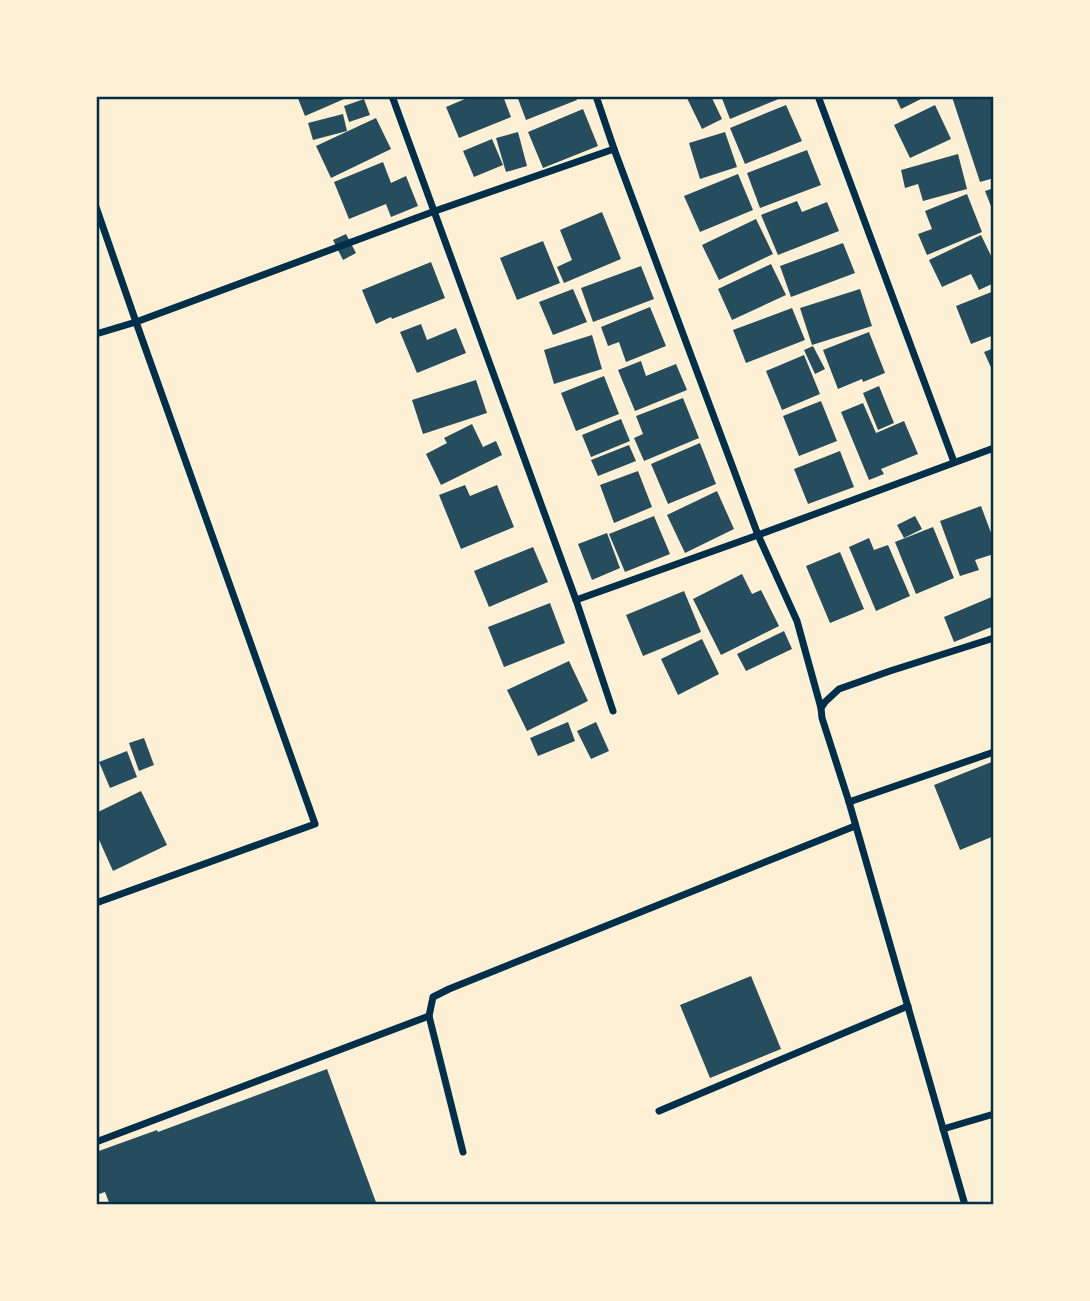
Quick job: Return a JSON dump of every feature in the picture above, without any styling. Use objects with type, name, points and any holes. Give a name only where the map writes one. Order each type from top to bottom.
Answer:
[{"type":"street","points":[[392,96],[576,600],[613,711]]},
{"type":"street","points":[[596,96],[758,535],[797,621],[822,718],[849,802],[965,1205]]},
{"type":"street","points":[[818,96],[954,462]]},
{"type":"street","points":[[96,334],[614,149]]},
{"type":"street","points":[[96,207],[315,824],[97,901]]},
{"type":"street","points":[[576,600],[994,448]]},
{"type":"street","points":[[821,708],[839,689],[994,638]]},
{"type":"street","points":[[849,802],[994,752]]},
{"type":"street","points":[[463,1152],[429,1016],[433,997],[855,826]]},
{"type":"street","points":[[659,1111],[908,1006]]},
{"type":"street","points":[[96,1142],[429,1016]]},
{"type":"street","points":[[943,1129],[994,1114]]},
{"type":"building","points":[[297,96],[351,96],[305,116]]},
{"type":"building","points":[[472,96],[503,96],[511,117],[459,138],[446,107]]},
{"type":"building","points":[[517,96],[576,96],[577,100],[526,120]]},
{"type":"building","points":[[686,96],[711,96],[722,119],[702,129]]},
{"type":"building","points":[[721,96],[786,96],[730,119]]},
{"type":"building","points":[[895,96],[927,96],[901,109]]},
{"type":"building","points":[[994,96],[994,178],[980,182],[952,97]]},
{"type":"building","points":[[364,99],[370,115],[349,122],[344,106]]},
{"type":"building","points":[[786,105],[802,141],[745,164],[730,128]]},
{"type":"building","points":[[935,105],[951,139],[910,158],[894,125]]},
{"type":"building","points":[[583,109],[598,146],[543,168],[528,132]]},
{"type":"building","points":[[343,114],[347,131],[313,140],[308,123]]},
{"type":"building","points":[[376,118],[391,149],[331,178],[316,146]]},
{"type":"building","points":[[518,132],[527,166],[506,172],[496,138]]},
{"type":"building","points":[[725,132],[737,167],[700,179],[689,143]]},
{"type":"building","points":[[492,139],[503,165],[474,177],[463,151]]},
{"type":"building","points":[[807,150],[821,185],[760,208],[747,173]]},
{"type":"building","points":[[958,154],[967,189],[923,201],[918,184],[905,188],[901,170]]},
{"type":"building","points":[[383,162],[391,183],[406,176],[418,206],[391,217],[386,204],[349,219],[334,182]]},
{"type":"building","points":[[738,174],[753,210],[700,232],[684,196]]},
{"type":"building","points":[[994,188],[994,214],[985,191]]},
{"type":"building","points":[[967,194],[982,232],[927,255],[918,234],[932,229],[925,211]]},
{"type":"building","points":[[797,201],[802,212],[827,202],[839,231],[778,255],[761,215]]},
{"type":"building","points":[[602,212],[621,259],[564,283],[557,267],[572,260],[560,230]]},
{"type":"building","points":[[756,219],[773,254],[719,280],[702,245]]},
{"type":"building","points":[[346,234],[356,253],[343,260],[333,240]]},
{"type":"building","points":[[981,235],[994,262],[994,283],[979,290],[971,274],[942,287],[929,260]]},
{"type":"building","points":[[543,241],[560,283],[517,300],[500,258]]},
{"type":"building","points":[[843,243],[855,273],[791,297],[780,266]]},
{"type":"building","points":[[431,262],[445,298],[376,324],[362,290]]},
{"type":"building","points":[[771,264],[786,295],[732,320],[718,289]]},
{"type":"building","points":[[641,266],[654,299],[593,322],[581,288]]},
{"type":"building","points":[[573,289],[587,322],[553,335],[539,302]]},
{"type":"building","points":[[860,289],[872,326],[812,345],[800,308]]},
{"type":"building","points":[[994,291],[994,335],[971,344],[956,306]]},
{"type":"building","points":[[650,307],[666,346],[626,362],[619,342],[608,346],[601,327]]},
{"type":"building","points":[[792,308],[805,340],[746,363],[733,330]]},
{"type":"building","points":[[421,324],[427,340],[456,328],[466,353],[417,373],[400,332]]},
{"type":"building","points":[[869,332],[885,373],[838,389],[823,350]]},
{"type":"building","points":[[592,335],[602,369],[554,384],[544,350]]},
{"type":"building","points":[[813,346],[825,369],[815,374],[804,350]]},
{"type":"building","points":[[994,348],[994,374],[984,352]]},
{"type":"building","points":[[804,355],[820,394],[782,410],[766,371]]},
{"type":"building","points":[[641,361],[646,376],[676,364],[687,390],[635,411],[618,370]]},
{"type":"building","points":[[604,376],[619,414],[576,431],[561,393]]},
{"type":"building","points":[[476,380],[487,413],[423,434],[412,400]]},
{"type":"building","points":[[879,386],[894,423],[878,430],[863,393]]},
{"type":"building","points":[[683,398],[699,438],[644,461],[634,438],[643,434],[636,416]]},
{"type":"building","points":[[821,401],[837,441],[799,456],[783,416]]},
{"type":"building","points":[[863,403],[876,433],[904,421],[918,454],[881,469],[884,474],[869,480],[841,412]]},
{"type":"building","points":[[621,419],[630,441],[591,457],[582,435]]},
{"type":"building","points":[[472,424],[483,447],[496,441],[502,455],[441,485],[426,454],[447,443],[444,438]]},
{"type":"building","points":[[700,443],[716,484],[668,504],[651,464]]},
{"type":"building","points":[[629,445],[636,461],[598,476],[591,460]]},
{"type":"building","points":[[840,451],[854,487],[808,504],[794,469]]},
{"type":"building","points":[[638,471],[652,507],[614,523],[600,485]]},
{"type":"building","points":[[465,485],[470,496],[497,485],[514,527],[461,549],[439,495]]},
{"type":"building","points":[[717,491],[734,529],[685,553],[667,515]]},
{"type":"building","points":[[981,506],[994,541],[994,554],[975,560],[979,570],[960,576],[940,521]]},
{"type":"building","points":[[654,516],[670,554],[625,572],[609,534]]},
{"type":"building","points":[[915,516],[922,529],[904,538],[897,525]]},
{"type":"building","points":[[933,527],[954,578],[916,594],[895,542]]},
{"type":"building","points":[[607,533],[620,568],[592,580],[578,544]]},
{"type":"building","points":[[869,538],[874,550],[888,545],[910,596],[876,611],[849,547]]},
{"type":"building","points":[[533,547],[548,582],[489,607],[474,571]]},
{"type":"building","points":[[840,552],[864,609],[830,623],[806,566]]},
{"type":"building","points":[[742,574],[752,594],[761,590],[779,626],[721,655],[693,599]]},
{"type":"building","points":[[684,591],[701,632],[643,656],[626,615]]},
{"type":"building","points":[[994,596],[994,626],[954,642],[944,617]]},
{"type":"building","points":[[550,603],[565,643],[504,667],[488,627]]},
{"type":"building","points":[[784,631],[792,649],[746,671],[737,654]]},
{"type":"building","points":[[702,639],[719,674],[678,695],[661,659]]},
{"type":"building","points":[[569,661],[588,701],[527,731],[507,690]]},
{"type":"building","points":[[568,722],[575,741],[538,756],[530,738]]},
{"type":"building","points":[[596,722],[609,751],[591,759],[577,731]]},
{"type":"building","points":[[144,738],[154,765],[139,771],[129,743]]},
{"type":"building","points":[[127,751],[137,777],[110,788],[99,762]]},
{"type":"building","points":[[994,761],[994,836],[960,850],[934,785]]},
{"type":"building","points":[[141,791],[167,845],[113,871],[96,833],[96,813]]},
{"type":"building","points":[[751,976],[781,1049],[710,1078],[680,1005]]},
{"type":"building","points":[[327,1069],[377,1205],[110,1205],[105,1192],[96,1195],[96,1152],[157,1130],[158,1132]]}]
